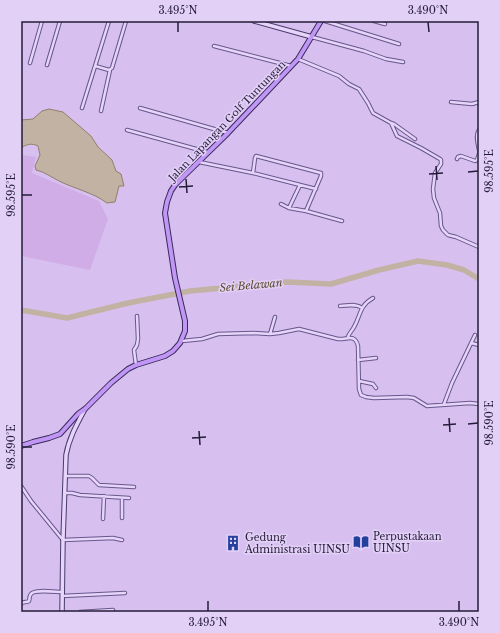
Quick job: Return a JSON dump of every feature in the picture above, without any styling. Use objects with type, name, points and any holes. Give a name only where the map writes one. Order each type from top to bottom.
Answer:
[{"type":"main road","name":"Jalan Lapangan Golf Tuntungan","points":[[182,341],[186,328],[166,218],[167,202],[171,191],[197,162],[228,133],[292,66],[298,59],[321,21]]},
{"type":"main road","points":[[21,446],[60,434],[78,414],[125,371],[136,365],[165,356],[173,351],[182,341]]},
{"type":"street","points":[[30,63],[42,21]]},
{"type":"street","points":[[47,65],[60,21]]},
{"type":"street","points":[[82,108],[109,21]]},
{"type":"street","points":[[101,111],[110,70],[113,67],[126,21]]},
{"type":"street","points":[[254,21],[364,51],[386,59],[403,62]]},
{"type":"street","points":[[325,21],[399,44]]},
{"type":"street","points":[[374,21],[385,24]]},
{"type":"street","points":[[214,46],[292,66]]},
{"type":"street","points":[[298,59],[337,75],[359,89],[373,113],[394,124],[415,140]]},
{"type":"street","points":[[95,66],[110,70]]},
{"type":"street","points":[[451,102],[472,104],[479,102]]},
{"type":"street","points":[[140,108],[228,133]]},
{"type":"street","points":[[391,123],[397,136],[441,160],[441,164],[435,173],[433,189],[434,198],[440,213],[441,226],[444,232],[479,247]]},
{"type":"street","points":[[127,130],[207,152]]},
{"type":"street","points":[[479,130],[477,133],[479,150]]},
{"type":"street","points":[[457,160],[458,157],[461,156],[475,161],[477,160],[479,154]]},
{"type":"street","points":[[254,173],[256,156],[321,174],[306,211]]},
{"type":"street","points":[[197,162],[254,173],[316,189]]},
{"type":"street","points":[[289,208],[300,185]]},
{"type":"street","points":[[281,204],[289,208],[342,221]]},
{"type":"street","points":[[348,337],[348,334],[354,327],[365,303],[373,298]]},
{"type":"street","points":[[340,306],[356,305],[362,308]]},
{"type":"street","points":[[136,365],[134,349],[138,339],[137,316]]},
{"type":"street","points":[[270,334],[274,317]]},
{"type":"street","points":[[182,341],[202,340],[218,334],[270,334],[301,329],[341,340],[348,337],[353,338],[357,342],[358,346],[359,389],[362,396],[374,398],[414,398],[427,406],[444,404],[479,404]]},
{"type":"street","points":[[444,404],[452,383],[475,335]]},
{"type":"street","points":[[471,343],[479,345]]},
{"type":"street","points":[[358,360],[376,358]]},
{"type":"street","points":[[359,381],[373,384],[376,388]]},
{"type":"street","points":[[62,612],[65,476],[68,446],[74,429],[85,409]]},
{"type":"street","points":[[65,476],[89,476],[99,485],[134,487]]},
{"type":"street","points":[[21,486],[31,501],[63,540]]},
{"type":"street","points":[[65,494],[72,493],[80,495],[129,498]]},
{"type":"street","points":[[103,519],[104,496]]},
{"type":"street","points":[[122,498],[122,518]]},
{"type":"street","points":[[63,540],[113,538],[122,540]]},
{"type":"street","points":[[21,604],[29,601],[32,592],[38,591],[62,594],[125,593]]},
{"type":"street","points":[[80,612],[113,610]]},
{"type":"shaded area","points":[[49,109],[63,112],[91,136],[98,147],[112,160],[116,171],[121,174],[124,186],[119,186],[115,202],[107,203],[95,196],[36,170],[35,166],[40,155],[38,146],[30,144],[21,148],[21,120],[33,119],[42,111]]},
{"type":"shaded area","points":[[23,155],[36,157],[32,173],[99,201],[108,219],[90,270],[21,256],[21,159]]},
{"type":"waterway","name":"Sei Belawan","points":[[21,310],[67,318],[128,303],[190,291],[287,282],[331,284],[379,270],[418,261],[447,265],[464,270],[479,279]]},
{"type":"place","name":"Perpustakaan UINSU","points":[[361,542]]},
{"type":"place","name":"Gedung Administrasi UINSU","points":[[233,543]]}]
